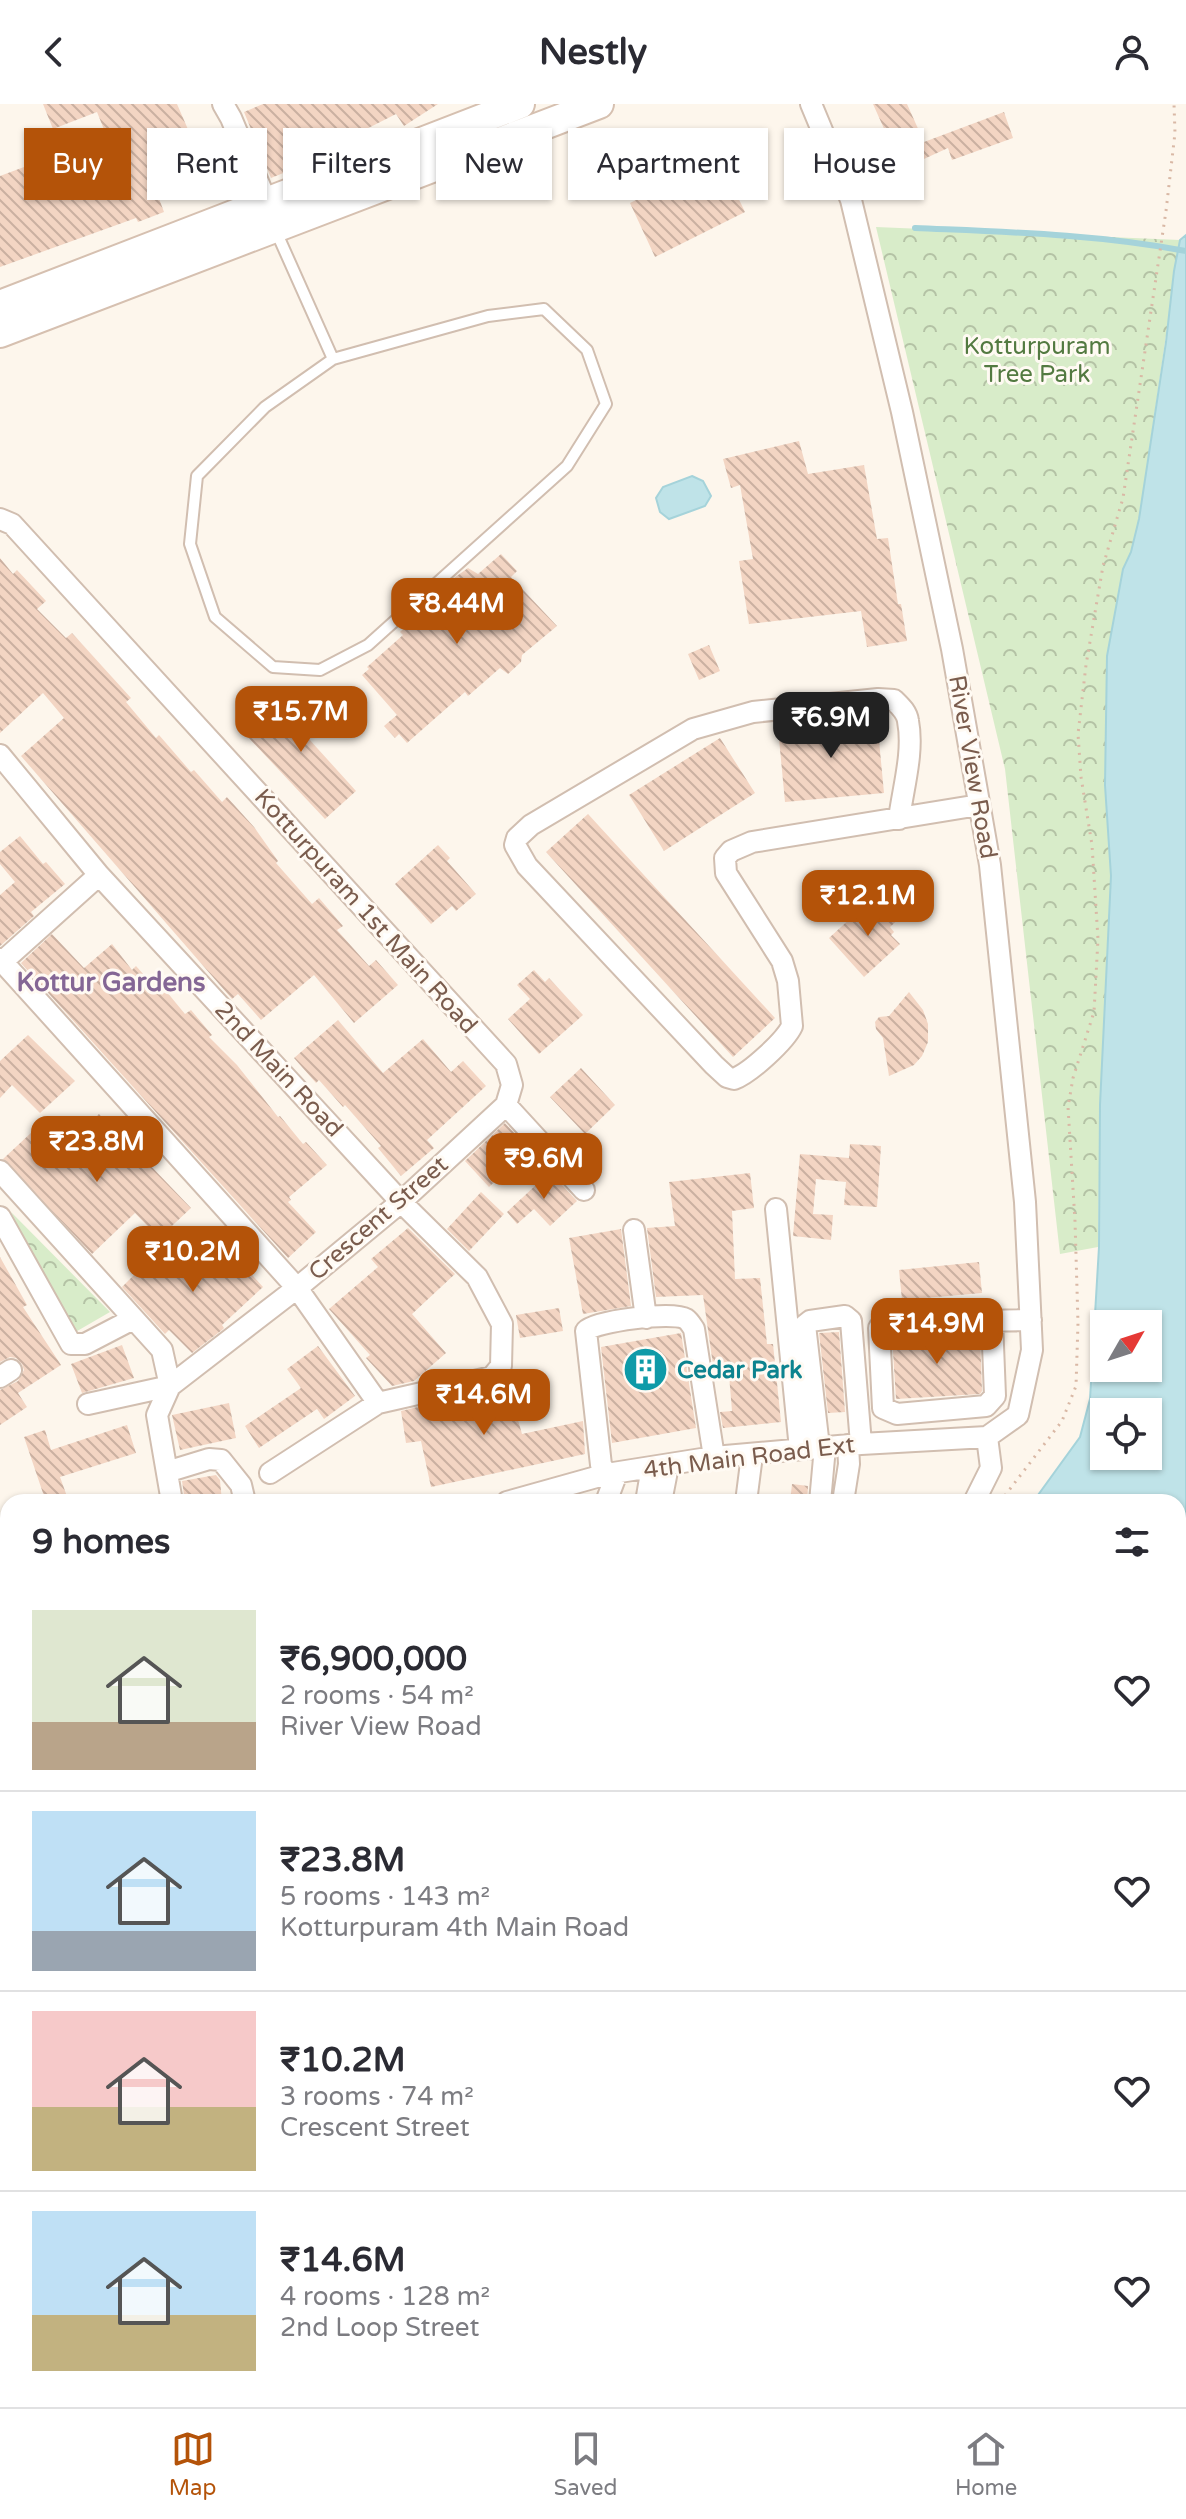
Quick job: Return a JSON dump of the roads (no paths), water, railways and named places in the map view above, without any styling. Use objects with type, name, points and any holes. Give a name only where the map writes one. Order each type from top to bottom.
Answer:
[{"type":"main road","points":[[0,333],[520,104]]},
{"type":"main road","points":[[0,305],[599,104]]},
{"type":"street","points":[[223,104],[271,214]]},
{"type":"street","name":"River View Road","points":[[811,104],[851,200],[899,397],[952,649],[990,865],[1025,1202],[1032,1350],[1018,1415],[990,1436]]},
{"type":"street","name":"Kotturpuram 1st Main Road","points":[[0,519],[12,524],[506,1064],[512,1085],[506,1105]]},
{"type":"street","points":[[899,819],[908,749],[908,721],[906,713],[894,700],[878,699],[753,712],[693,729],[531,825],[517,838],[515,845],[527,866],[714,1065],[734,1079],[746,1073],[784,1039],[792,1026],[786,970],[724,866],[725,858],[731,851],[752,842],[899,819],[979,805]]},
{"type":"street","name":"2nd Main Road","points":[[0,755],[99,875],[401,1202],[477,1277],[492,1300],[502,1324],[501,1366],[492,1377],[378,1403]]},
{"type":"street","points":[[99,875],[1,961],[297,1288],[378,1403],[270,1473]]},
{"type":"street","points":[[506,1105],[584,1190]]},
{"type":"street","name":"Crescent Street","points":[[170,1386],[297,1288],[401,1202],[506,1105]]},
{"type":"street","points":[[0,1171],[162,1350],[170,1386],[157,1415],[171,1494]]},
{"type":"street","points":[[776,1209],[815,1448]]},
{"type":"street","points":[[0,1217],[71,1344],[85,1344],[133,1319]]},
{"type":"street","points":[[634,1230],[646,1318]]},
{"type":"street","points":[[608,1494],[612,1474],[601,1465],[586,1331],[596,1324],[679,1316],[687,1319],[694,1329],[714,1457]]},
{"type":"street","points":[[819,1494],[805,1325],[810,1321],[845,1316],[851,1321],[854,1444],[844,1494]]},
{"type":"street","points":[[992,1320],[995,1396],[991,1403],[897,1414],[883,1408],[879,1328],[883,1323],[992,1320],[1031,1320]]},
{"type":"street","points":[[88,1404],[170,1386]]},
{"type":"street","points":[[978,1494],[991,1468],[990,1436]]},
{"type":"street","name":"4th Main Road Ext","points":[[576,1492],[612,1474],[714,1457],[990,1436]]},
{"type":"street","points":[[747,1494],[752,1455]]},
{"type":"street","points":[[167,1468],[173,1470],[209,1459],[221,1460],[241,1485],[243,1494]]},
{"type":"street","points":[[649,1494],[660,1466]]},
{"type":"street","points":[[660,1466],[661,1494]]},
{"type":"lane","points":[[271,214],[333,359]]},
{"type":"lane","points":[[544,309],[587,350],[606,404],[567,466],[368,645],[320,670],[273,667],[215,617],[190,544],[197,476],[265,407],[333,359],[488,316],[544,309]]},
{"type":"water","points":[[1186,235],[1186,1494],[1039,1494],[1080,1437],[1090,1399],[1090,1470],[1162,1470],[1162,1398],[1090,1398],[1091,1382],[1162,1382],[1162,1310],[1095,1310],[1100,1105],[1111,876],[1105,785],[1107,656],[1123,569],[1131,552],[1139,519],[1174,271],[1180,240]]},
{"type":"water","points":[[692,476],[703,481],[711,496],[705,506],[669,519],[660,512],[656,498],[663,487]]},
{"type":"waterway","points":[[915,228],[1085,237],[1186,251]]},
{"type":"place","name":"Cedar Park","points":[[646,1370]]},
{"type":"district","name":"Kottur Gardens","points":[[111,982]]},
{"type":"park label","name":"Kotturpuram Tree Park","points":[[1037,360]]}]
